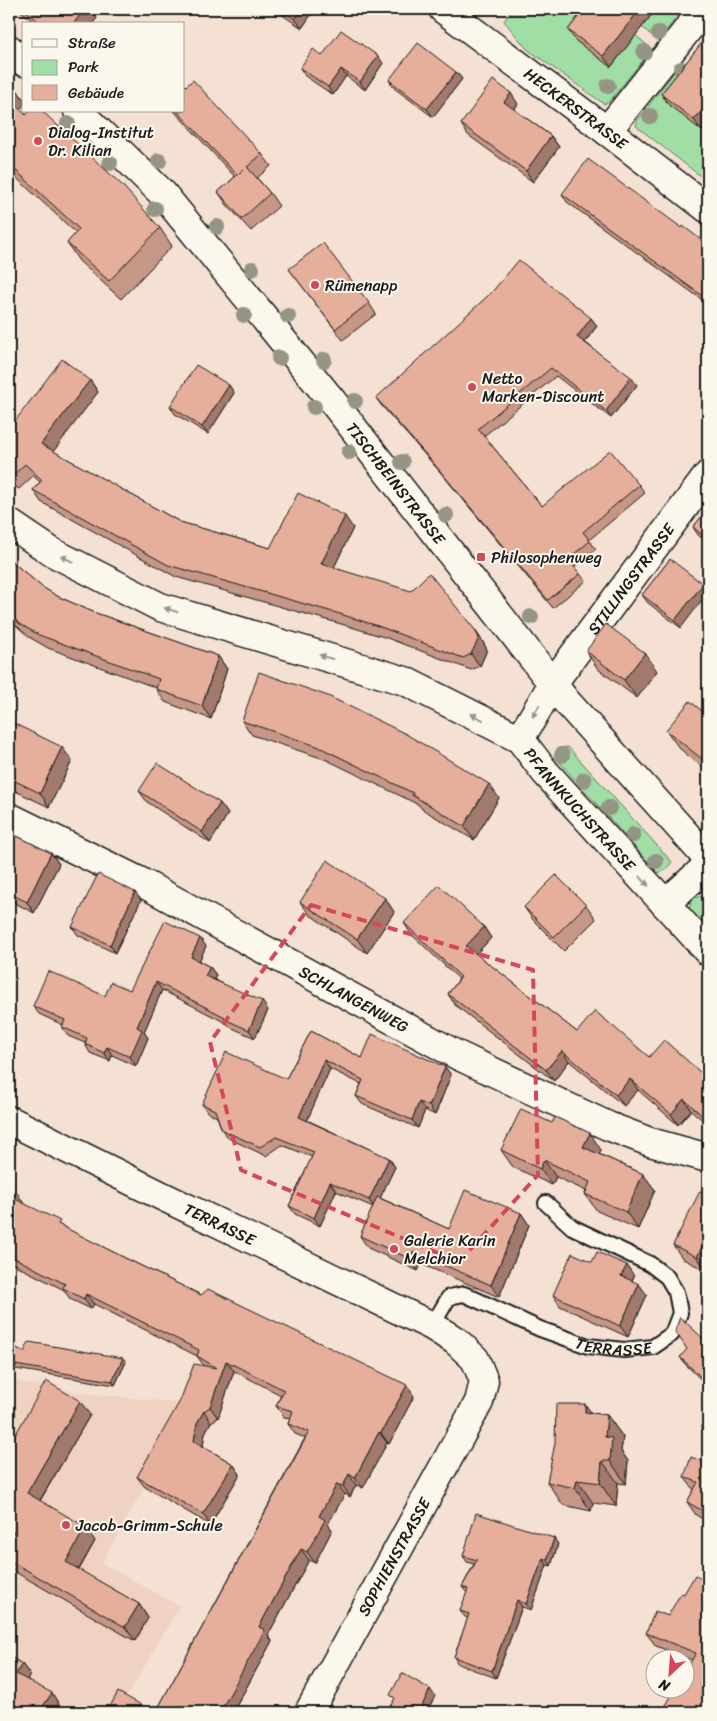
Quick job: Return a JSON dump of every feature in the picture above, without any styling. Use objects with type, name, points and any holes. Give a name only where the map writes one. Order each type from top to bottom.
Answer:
[{"type":"street","name":"HECKERSTRASSE","points":[[442,9],[607,131],[708,209]]},
{"type":"street","points":[[607,131],[704,9]]},
{"type":"street","points":[[9,49],[22,60]]},
{"type":"street","name":"TISCHBEINSTRASSE","points":[[79,112],[170,202],[333,402],[553,683],[600,740],[708,859]]},
{"type":"street","name":"STILLINGSTRASSE","points":[[553,683],[708,475]]},
{"type":"street","points":[[9,523],[52,552],[160,607],[406,681],[520,739]]},
{"type":"street","name":"PFANNKUCHSTRASSE","points":[[553,683],[520,739],[545,772],[708,951]]},
{"type":"street","name":"SCHLANGENWEG","points":[[9,817],[139,881],[457,1055],[608,1126],[650,1142],[708,1158]]},
{"type":"street","points":[[665,904],[708,866]]},
{"type":"street","name":"TERRASSE","points":[[9,1120],[224,1227],[432,1326],[456,1341],[475,1359],[484,1381],[480,1402]]},
{"type":"street","name":"SOPHIENSTRASSE","points":[[309,1712],[480,1402]]},
{"type":"lane","name":"TERRASSE","points":[[432,1326],[449,1297],[464,1294],[540,1329],[588,1346],[624,1350],[653,1347],[672,1334],[680,1313],[676,1292],[667,1277],[650,1264],[572,1227],[546,1203]]},
{"type":"highlighted area","points":[[311,905],[533,970],[538,1175],[459,1262],[241,1170],[210,1042]]},
{"type":"shaded area","name":"Jacob-Grimm-Schule","points":[[9,1380],[77,1392],[191,1404],[102,1563],[180,1606],[118,1712],[9,1712]]},
{"type":"green space","points":[[512,9],[601,9],[576,41],[611,67],[635,35],[652,49],[609,102],[604,104],[527,49],[504,21]]},
{"type":"green space","points":[[656,9],[683,9],[658,41],[642,27]]},
{"type":"green space","points":[[681,63],[694,74],[708,123],[708,182],[636,126],[637,121]]},
{"type":"green space","points":[[568,747],[672,862],[666,870],[658,873],[554,756],[558,748]]},
{"type":"green space","points":[[705,896],[708,899],[708,931],[689,909],[693,898]]},
{"type":"building","points":[[24,9],[85,9],[75,22],[40,22]]},
{"type":"building","points":[[280,9],[302,9],[295,19]]},
{"type":"building","points":[[584,9],[640,9],[603,56],[568,30]]},
{"type":"building","points":[[341,30],[378,56],[360,82],[341,69],[328,87],[300,68],[313,49],[322,56]]},
{"type":"building","points":[[708,35],[708,103],[694,120],[661,94]]},
{"type":"building","points":[[418,43],[456,72],[427,109],[389,80]]},
{"type":"building","points":[[9,80],[13,84],[9,90]]},
{"type":"building","points":[[193,80],[262,154],[247,167],[270,193],[242,219],[218,192],[244,169],[237,175],[178,112],[185,112],[186,86]]},
{"type":"building","points":[[493,80],[511,93],[504,102],[551,136],[526,171],[461,124]]},
{"type":"building","name":"Dialog-Institut Dr. Kilian","points":[[9,99],[26,115],[29,112],[43,112],[122,185],[160,228],[109,281],[67,243],[79,229],[9,164]]},
{"type":"building","points":[[588,159],[708,245],[708,300],[562,194]]},
{"type":"building","points":[[323,243],[369,303],[335,329],[289,269]]},
{"type":"building","points":[[519,260],[591,318],[577,337],[631,377],[606,411],[551,368],[478,429],[542,506],[610,450],[639,485],[583,532],[590,541],[568,559],[580,574],[548,600],[376,398],[492,292]]},
{"type":"building","points":[[62,359],[90,380],[41,444],[180,522],[270,548],[298,493],[345,516],[321,564],[411,591],[429,573],[475,630],[479,638],[471,654],[463,658],[378,626],[340,614],[168,565],[33,490],[42,480],[25,464],[11,477],[9,476],[9,421],[12,425]]},
{"type":"building","points":[[196,365],[229,385],[202,427],[170,406]]},
{"type":"building","points":[[708,509],[708,540],[693,527]]},
{"type":"building","points":[[9,559],[42,587],[57,596],[93,612],[218,656],[202,706],[156,689],[159,679],[39,635],[20,624],[9,614]]},
{"type":"building","points":[[670,559],[703,584],[675,620],[642,595]]},
{"type":"building","points":[[606,624],[645,653],[624,680],[586,651]]},
{"type":"building","points":[[259,672],[328,696],[406,734],[489,784],[464,826],[412,795],[413,793],[317,746],[242,721]]},
{"type":"building","points":[[690,701],[708,716],[708,752],[702,759],[666,730]]},
{"type":"building","points":[[9,721],[62,747],[40,793],[9,778]]},
{"type":"building","points":[[157,763],[220,803],[202,832],[139,791]]},
{"type":"building","points":[[9,832],[51,853],[27,902],[9,893]]},
{"type":"building","points":[[327,860],[385,898],[357,939],[300,902]]},
{"type":"building","points":[[98,874],[135,892],[110,945],[72,927]]},
{"type":"building","points":[[556,875],[586,905],[554,937],[524,907]]},
{"type":"building","points":[[439,885],[484,927],[466,946],[577,1032],[595,1011],[649,1057],[664,1040],[708,1079],[708,1121],[684,1099],[671,1114],[630,1079],[616,1095],[562,1051],[546,1070],[448,994],[461,977],[404,923]]},
{"type":"building","points":[[165,921],[200,938],[191,957],[210,967],[205,976],[262,1001],[249,1030],[224,1019],[225,1017],[156,982],[137,1027],[142,1030],[130,1057],[107,1047],[104,1053],[85,1044],[87,1038],[62,1027],[65,1020],[33,1006],[48,971],[105,996],[111,982],[130,990]]},
{"type":"building","points":[[311,1031],[362,1058],[372,1034],[445,1067],[429,1106],[419,1102],[412,1120],[356,1096],[363,1080],[324,1060],[299,1117],[389,1158],[369,1200],[330,1182],[314,1218],[289,1206],[314,1152],[276,1137],[260,1147],[222,1130],[215,1110],[202,1104],[226,1052],[286,1079]]},
{"type":"building","points":[[521,1109],[552,1123],[555,1117],[590,1133],[583,1147],[643,1174],[626,1212],[585,1194],[590,1182],[544,1160],[540,1169],[501,1150]]},
{"type":"building","points":[[9,1188],[16,1191],[13,1198],[60,1221],[58,1224],[125,1258],[201,1295],[208,1289],[407,1385],[381,1433],[379,1432],[355,1478],[349,1474],[343,1486],[337,1484],[319,1516],[325,1520],[307,1552],[301,1549],[259,1627],[265,1630],[220,1712],[156,1712],[309,1432],[288,1424],[293,1411],[276,1406],[284,1390],[226,1361],[210,1407],[204,1411],[197,1423],[194,1441],[233,1464],[203,1514],[137,1477],[180,1401],[194,1364],[217,1368],[197,1356],[199,1350],[86,1294],[84,1299],[63,1288],[65,1284],[9,1255]]},
{"type":"building","points":[[465,1190],[521,1213],[491,1285],[413,1252],[410,1259],[360,1236],[377,1197],[449,1229]]},
{"type":"building","points":[[700,1191],[708,1195],[708,1241],[705,1240],[697,1257],[673,1245]]},
{"type":"building","points":[[597,1252],[627,1265],[621,1276],[639,1284],[620,1326],[553,1295],[572,1253],[592,1262]]},
{"type":"building","points":[[680,1317],[708,1343],[708,1384],[680,1357],[687,1349],[675,1331]]},
{"type":"building","points":[[29,1342],[123,1358],[112,1381],[9,1364],[9,1344],[24,1352]]},
{"type":"building","points":[[46,1381],[80,1401],[27,1493],[86,1527],[66,1562],[139,1604],[125,1627],[9,1560],[9,1541],[14,1532],[9,1529],[9,1446]]},
{"type":"building","points":[[556,1404],[585,1404],[585,1412],[607,1415],[605,1437],[612,1438],[610,1461],[602,1461],[600,1483],[577,1480],[575,1488],[547,1482],[555,1443]]},
{"type":"building","points":[[708,1454],[708,1507],[703,1511],[687,1502],[698,1482],[684,1477],[691,1457],[704,1462]]},
{"type":"building","points":[[476,1513],[554,1538],[547,1560],[543,1558],[526,1604],[517,1600],[492,1671],[454,1657],[469,1614],[460,1611],[468,1589],[462,1587],[477,1560],[463,1556]]},
{"type":"building","points":[[695,1575],[708,1583],[708,1712],[662,1712],[670,1698],[694,1698],[694,1656],[696,1653],[694,1652],[694,1648],[684,1648],[646,1633],[655,1611],[668,1616],[681,1593],[684,1594]]},
{"type":"building","points":[[9,1656],[22,1664],[16,1674],[52,1693],[39,1712],[25,1712],[9,1701]]},
{"type":"building","points":[[402,1673],[430,1689],[420,1710],[423,1712],[387,1712],[395,1698],[390,1695]]},
{"type":"building","points":[[118,1692],[154,1712],[107,1712]]},
{"type":"place","name":"Dialog-Institut Dr. Kilian","points":[[38,141]]},
{"type":"place","name":"Rümenapp","points":[[315,285]]},
{"type":"place","name":"Netto Marken-Discount","points":[[472,387]]},
{"type":"place","name":"Philosophenweg","points":[[481,557]]},
{"type":"place","name":"Galerie Karin Melchior","points":[[394,1249]]},
{"type":"place","name":"Jacob-Grimm-Schule","points":[[66,1525]]}]
